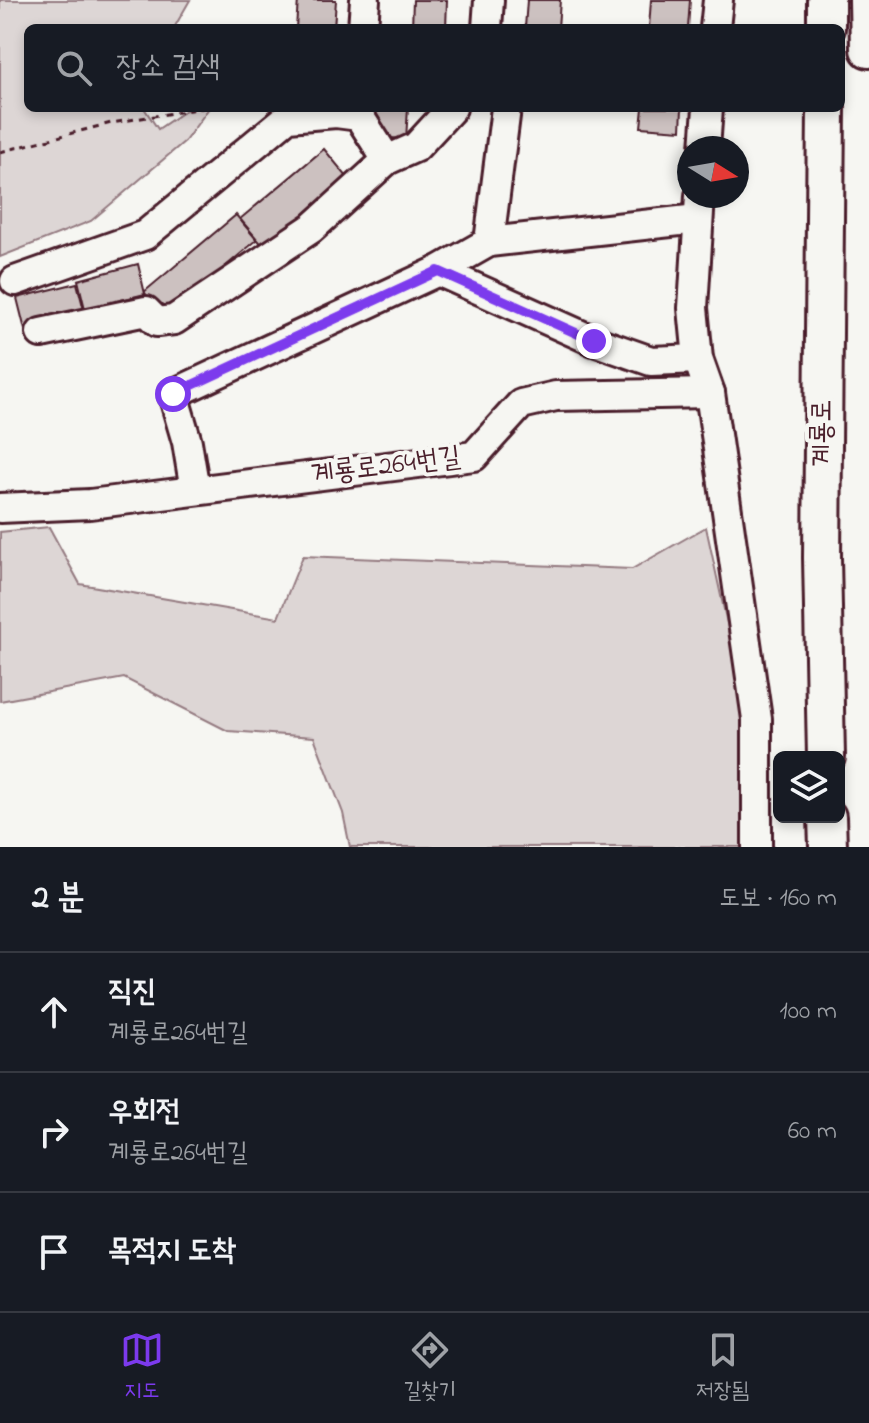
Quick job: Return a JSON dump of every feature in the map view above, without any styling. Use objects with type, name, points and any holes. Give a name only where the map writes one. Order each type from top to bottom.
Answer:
[{"type":"main road","points":[[826,0],[826,24]]},
{"type":"main road","points":[[868,0],[869,49]]},
{"type":"main road","name":"계룡로","points":[[826,112],[822,558],[826,751]]},
{"type":"main road","points":[[827,823],[828,847]]},
{"type":"street","points":[[363,24],[365,0]]},
{"type":"street","points":[[487,24],[489,0]]},
{"type":"street","points":[[715,24],[718,0]]},
{"type":"street","points":[[15,281],[145,235],[288,117],[359,112],[387,160]]},
{"type":"street","points":[[41,333],[146,311],[157,322],[174,320],[312,228],[387,160],[416,147],[448,112]]},
{"type":"street","points":[[489,242],[505,112]]},
{"type":"street","points":[[706,136],[708,112]]},
{"type":"street","points":[[195,490],[187,442],[173,394],[438,271],[489,242],[693,208]]},
{"type":"street","points":[[699,208],[693,308],[698,359],[710,393],[757,719],[757,847]]},
{"type":"street","points":[[438,271],[594,341],[651,361],[698,359]]},
{"type":"street","name":"계룡로264번길","points":[[0,508],[90,504],[474,456],[521,404],[556,396],[710,393]]},
{"type":"path","points":[[0,152],[111,123],[178,112]]},
{"type":"shaded area","points":[[0,0],[190,0],[176,24],[24,24],[24,112],[147,112],[158,129],[183,112],[206,112],[185,141],[91,221],[0,257]]},
{"type":"shaded area","points":[[49,527],[80,584],[278,618],[303,556],[632,569],[706,527],[743,697],[747,816],[743,847],[350,847],[343,813],[314,737],[228,731],[124,678],[0,701],[0,532]]},
{"type":"building","points":[[298,0],[336,0],[334,24],[296,24]]},
{"type":"building","points":[[413,0],[447,0],[446,24],[412,24]]},
{"type":"building","points":[[527,0],[560,0],[558,24],[525,24]]},
{"type":"building","points":[[651,0],[690,0],[688,24],[649,24]]},
{"type":"building","points":[[377,112],[408,112],[406,139],[375,137]]},
{"type":"building","points":[[643,112],[682,112],[681,130],[641,127]]},
{"type":"building","points":[[324,149],[348,178],[264,247],[240,219]]},
{"type":"building","points":[[236,215],[257,240],[165,317],[144,292]]},
{"type":"building","points":[[138,264],[145,294],[85,309],[78,280]]},
{"type":"building","points":[[77,283],[85,314],[25,330],[17,298]]},
{"type":"route","points":[[173,394],[438,271],[594,341]]}]
